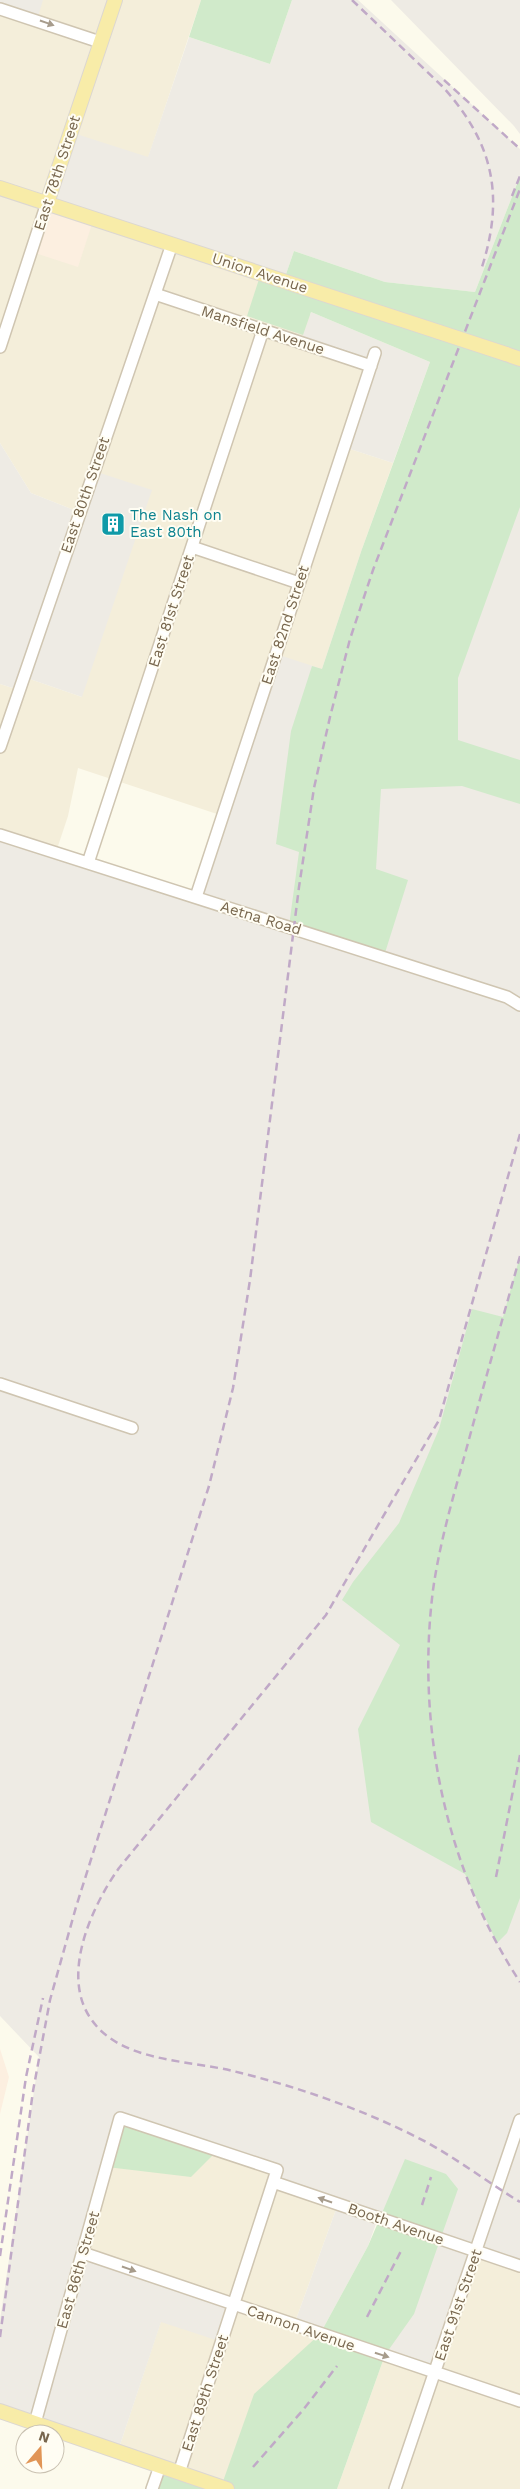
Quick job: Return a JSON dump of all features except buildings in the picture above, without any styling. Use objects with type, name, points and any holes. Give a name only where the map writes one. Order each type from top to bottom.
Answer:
[{"type":"main road","name":"East 78th Street","points":[[47,203],[115,0]]},
{"type":"main road","name":"Union Avenue","points":[[0,188],[520,359]]},
{"type":"main road","points":[[0,2411],[227,2489]]},
{"type":"street","points":[[0,9],[100,42]]},
{"type":"street","name":"East 78th Street","points":[[0,347],[47,203]]},
{"type":"street","name":"East 80th Street","points":[[0,747],[172,244]]},
{"type":"street","name":"Mansfield Avenue","points":[[155,294],[371,366]]},
{"type":"street","name":"East 81st Street","points":[[88,862],[264,330]]},
{"type":"street","name":"East 82nd Street","points":[[196,897],[375,353]]},
{"type":"street","points":[[192,547],[299,583]]},
{"type":"street","name":"Aetna Road","points":[[0,835],[413,965],[507,997],[520,1005]]},
{"type":"street","points":[[0,1384],[132,1428]]},
{"type":"street","name":"East 86th Street","points":[[36,2423],[120,2118],[277,2170]]},
{"type":"street","name":"East 91st Street","points":[[395,2489],[520,2120]]},
{"type":"street","name":"East 89th Street","points":[[179,2473],[277,2170]]},
{"type":"street","name":"Booth Avenue","points":[[273,2182],[520,2266]]},
{"type":"street","name":"Cannon Avenue","points":[[83,2253],[520,2401]]},
{"type":"street","points":[[152,2489],[160,2466]]},
{"type":"shaded area","points":[[0,0],[201,0],[148,158],[94,218],[261,273],[371,366],[344,447],[393,463],[322,669],[223,816],[78,768],[68,816],[56,852],[0,835],[0,684],[19,690],[24,677],[82,697],[79,512],[31,493],[0,443]]},
{"type":"shaded area","points":[[0,0],[43,0],[37,20],[0,9]]},
{"type":"shaded area","points":[[292,0],[358,0],[520,149],[520,176],[475,292],[385,282],[294,251],[284,280],[47,203],[70,132],[148,157],[189,37],[270,64]]},
{"type":"shaded area","points":[[391,0],[520,0],[520,134],[514,126]]},
{"type":"shaded area","points":[[47,203],[94,218],[78,267],[32,252]]},
{"type":"shaded area","points":[[311,312],[430,362],[393,463],[344,447],[370,366],[300,343]]},
{"type":"shaded area","points":[[520,387],[520,2266],[477,2251],[436,2372],[385,2355],[378,2218],[368,2246],[320,2334],[294,2325],[338,2204],[273,2182],[277,2170],[120,2118],[83,2253],[234,2305],[222,2342],[161,2322],[118,2451],[65,2433],[65,2424],[38,2424],[0,2411],[0,2320],[39,2057],[0,2016],[0,835],[196,897],[276,654],[322,669],[362,549]]},
{"type":"shaded area","points":[[0,443],[31,493],[79,512],[94,471],[152,490],[82,697],[24,677],[19,690],[0,684]]},
{"type":"shaded area","points":[[0,2049],[9,2077],[0,2114]]},
{"type":"shaded area","points":[[218,2150],[277,2170],[338,2204],[294,2325],[320,2334],[221,2487],[118,2451],[161,2321],[222,2341],[83,2253],[107,2167]]},
{"type":"shaded area","points":[[476,2251],[520,2266],[520,2489],[337,2489],[385,2355]]},
{"type":"green space","points":[[201,0],[292,0],[270,64],[189,37]]},
{"type":"green space","points":[[520,176],[520,507],[458,678],[458,740],[520,760],[520,804],[462,786],[381,789],[376,869],[408,880],[384,956],[289,926],[299,852],[276,844],[291,731],[312,666],[322,669],[362,549],[430,362],[311,312],[303,335],[247,316],[261,273],[284,280],[294,251],[385,282],[475,292]]},
{"type":"green space","points":[[520,1256],[520,1898],[507,1933],[497,1943],[465,1874],[371,1822],[358,1729],[400,1645],[342,1600],[353,1582],[399,1523],[439,1429],[472,1309],[503,1317]]},
{"type":"green space","points":[[120,2118],[218,2150],[191,2177],[107,2167]]},
{"type":"green space","points":[[405,2159],[446,2174],[458,2189],[414,2314],[385,2355],[337,2489],[152,2489],[160,2466],[221,2487],[254,2394],[320,2334],[368,2246]]},
{"type":"railway","points":[[352,0],[442,86],[460,107],[484,150],[490,172],[493,195],[492,218],[481,270]]},
{"type":"railway","points":[[444,80],[520,149]]},
{"type":"railway","points":[[512,196],[520,176]]},
{"type":"railway","points":[[0,2337],[33,2091],[50,2000],[76,1907],[209,1486],[233,1388],[250,1280],[299,887],[314,788],[330,717],[350,639],[373,570],[520,189]]},
{"type":"railway","points":[[520,1134],[439,1420],[326,1615],[119,1868],[99,1901],[90,1921],[83,1941],[78,1982],[82,2001],[91,2019],[104,2033],[119,2044],[156,2057],[215,2067],[258,2077],[308,2092],[357,2110],[428,2143],[520,2202]]},
{"type":"railway","points":[[520,1256],[444,1534],[433,1590],[429,1641],[429,1692],[433,1743],[442,1794],[455,1843],[472,1892],[494,1938],[520,1982]]},
{"type":"railway","points":[[496,1877],[520,1755]]},
{"type":"railway","points":[[0,2256],[26,2077],[43,1998]]},
{"type":"railway","points":[[422,2205],[431,2177]]},
{"type":"railway","points":[[367,2317],[402,2249]]},
{"type":"railway","points":[[253,2467],[303,2410],[337,2366]]},
{"type":"place","name":"The Nash on East 80th","points":[[113,524]]}]
